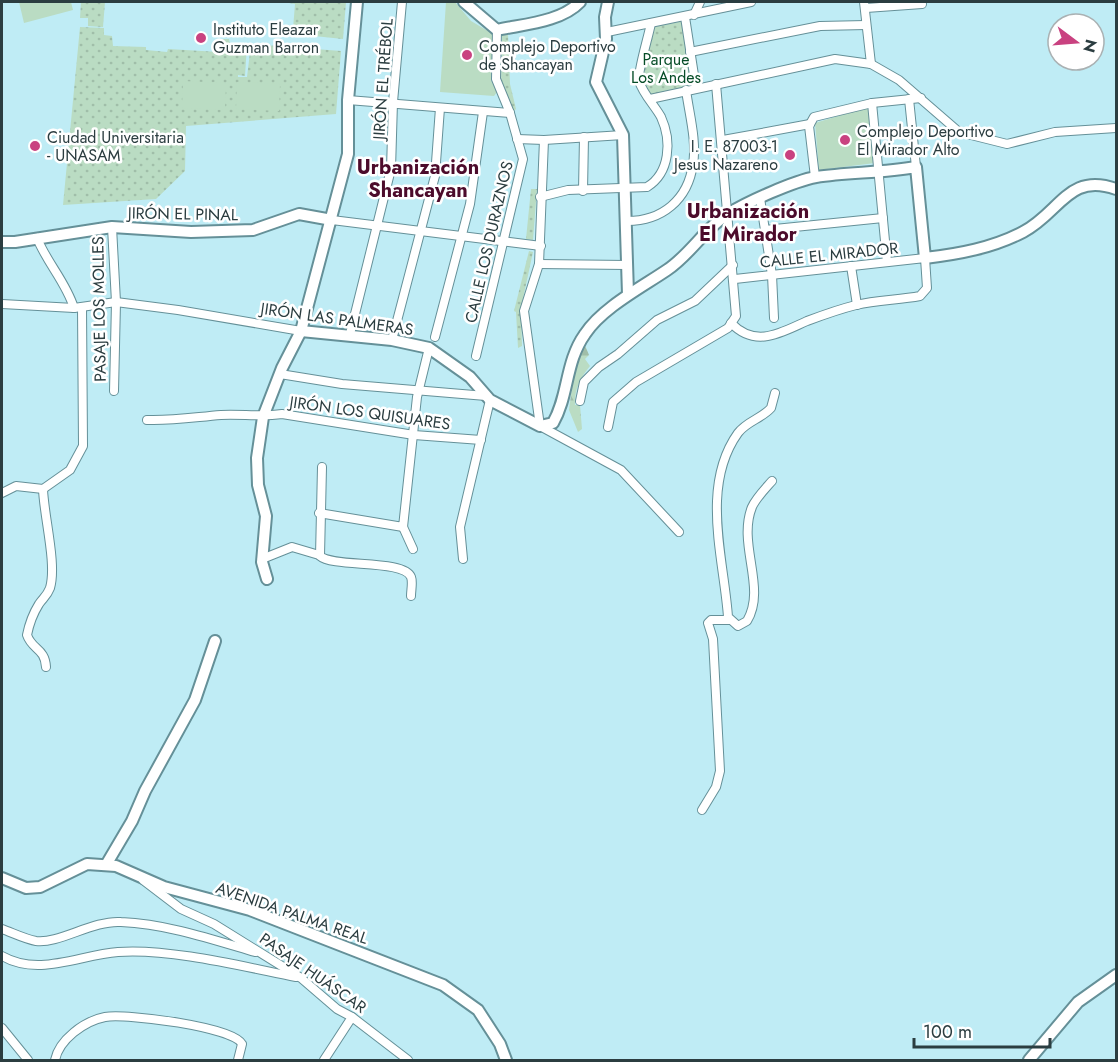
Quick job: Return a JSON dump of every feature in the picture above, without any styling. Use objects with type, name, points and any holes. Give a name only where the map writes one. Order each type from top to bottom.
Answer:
[{"type":"main road","points":[[267,579],[262,559],[266,516],[258,485],[257,458],[263,417],[280,374],[301,331],[348,154],[348,100],[357,2]]},
{"type":"main road","points":[[464,2],[497,30],[556,16],[572,10],[580,2]]},
{"type":"main road","points":[[608,2],[605,17],[606,32],[596,82],[623,135],[628,294]]},
{"type":"main road","points":[[540,426],[553,423],[562,408],[567,368],[585,333],[628,294],[670,268],[726,214],[760,198],[815,177],[880,173],[916,167],[925,258],[968,254],[1024,232],[1075,189],[1090,183],[1116,190]]},
{"type":"main road","name":"JIRÓN EL PINAL","points":[[2,242],[112,227],[201,232],[253,230],[299,214],[332,220]]},
{"type":"main road","name":"JIRÓN LAS PALMERAS","points":[[301,331],[350,334],[429,348],[470,377],[488,398],[540,426]]},
{"type":"main road","points":[[106,865],[132,821],[145,791],[195,700],[215,641]]},
{"type":"main road","name":"AVENIDA PALMA REAL","points":[[2,878],[26,888],[40,887],[87,864],[116,866],[164,887],[250,910],[443,985],[478,1010],[500,1044],[506,1060]]},
{"type":"main road","points":[[1029,1060],[1078,1002],[1116,975]]},
{"type":"street","name":"JIRÓN EL TRÉBOL","points":[[350,334],[391,169],[393,102],[402,2]]},
{"type":"street","points":[[694,15],[700,2]]},
{"type":"street","points":[[606,32],[751,2]]},
{"type":"street","points":[[871,64],[865,5],[921,3]]},
{"type":"street","points":[[685,17],[696,88]]},
{"type":"street","points":[[540,197],[568,190],[646,187],[657,180],[664,170],[667,148],[665,130],[639,81],[651,23]]},
{"type":"street","points":[[690,52],[820,26],[866,25]]},
{"type":"street","name":"CALLE LOS DURAZNOS","points":[[476,356],[523,159],[510,113],[496,79],[497,30]]},
{"type":"street","points":[[650,99],[835,58],[871,64],[899,80],[959,132],[1007,144],[1055,132],[1116,128]]},
{"type":"street","points":[[608,427],[613,402],[636,382],[696,348],[731,323],[736,316],[735,279],[726,214],[723,141],[716,84]]},
{"type":"street","points":[[627,221],[646,221],[665,212],[689,182],[694,162],[686,90]]},
{"type":"street","points":[[815,177],[810,124],[814,117],[872,103],[921,98]]},
{"type":"street","points":[[909,99],[916,167]]},
{"type":"street","points":[[348,100],[510,113]]},
{"type":"street","points":[[872,103],[887,262]]},
{"type":"street","points":[[392,340],[422,233],[435,176],[440,108]]},
{"type":"street","points":[[435,337],[463,238],[483,112]]},
{"type":"street","points":[[723,141],[810,124]]},
{"type":"street","points":[[518,139],[544,140],[623,135]]},
{"type":"street","points":[[583,191],[584,137]]},
{"type":"street","points":[[540,426],[524,311],[539,264],[544,140]]},
{"type":"street","points":[[760,198],[772,275],[774,318]]},
{"type":"street","points":[[765,230],[883,218]]},
{"type":"street","name":"JIRÓN EL PINAL","points":[[332,220],[541,246]]},
{"type":"street","name":"PASAJE LOS MOLLES","points":[[112,227],[116,302],[114,391]]},
{"type":"street","points":[[2,493],[16,486],[43,489],[70,470],[83,446],[78,307],[44,256],[37,238]]},
{"type":"street","points":[[731,323],[751,335],[778,336],[807,321],[857,305],[920,296],[925,293],[927,279],[925,258]]},
{"type":"street","name":"CALLE EL MIRADOR","points":[[735,279],[925,258]]},
{"type":"street","points":[[539,264],[627,266]]},
{"type":"street","points":[[580,400],[584,382],[599,367],[618,354],[657,320],[695,301],[733,265]]},
{"type":"street","points":[[851,266],[857,305]]},
{"type":"street","name":"JIRÓN LAS PALMERAS","points":[[2,304],[78,307],[116,302],[301,331]]},
{"type":"street","points":[[412,549],[403,527],[419,390],[429,348]]},
{"type":"street","points":[[280,374],[342,384],[488,398],[482,440],[460,527],[463,559]]},
{"type":"street","points":[[772,481],[753,504],[748,525],[752,610],[747,621],[741,626],[735,625],[730,620],[716,514],[721,478],[735,438],[749,422],[771,408],[775,393]]},
{"type":"street","name":"JIRÓN LOS QUISUARES","points":[[147,420],[170,421],[223,415],[263,417],[282,414],[414,435],[482,440]]},
{"type":"street","name":"JIRÓN LAS PALMERAS","points":[[540,426],[621,470],[679,532]]},
{"type":"street","points":[[319,555],[322,467]]},
{"type":"street","points":[[43,489],[45,521],[52,560],[52,580],[49,591],[40,603],[27,635],[29,640],[43,653],[46,667]]},
{"type":"street","points":[[319,513],[403,527]]},
{"type":"street","points":[[262,559],[292,548],[319,555],[331,561],[364,562],[406,571],[411,578],[411,596]]},
{"type":"street","points":[[702,810],[716,788],[720,771],[713,639],[708,623],[711,620],[730,620]]},
{"type":"street","name":"PASAJE HUÁSCAR","points":[[138,875],[181,909],[214,924],[301,978],[337,1009],[352,1017],[408,1060]]},
{"type":"street","points":[[2,929],[37,941],[92,925],[121,922],[177,930],[268,956]]},
{"type":"street","points":[[2,956],[12,962],[46,966],[118,952],[142,953],[237,965],[301,978]]},
{"type":"street","points":[[54,1060],[59,1049],[84,1025],[104,1017],[125,1016],[176,1022],[232,1036],[242,1044],[238,1060]]},
{"type":"street","points":[[324,1060],[352,1017]]},
{"type":"street","points":[[2,1028],[28,1060]]},
{"type":"green space","points":[[19,2],[71,2],[73,10],[24,23]]},
{"type":"green space","points":[[81,2],[105,2],[103,27],[88,26],[88,18],[80,18]]},
{"type":"green space","points":[[283,2],[346,2],[343,39],[314,36],[314,31],[293,29],[295,4]]},
{"type":"green space","points":[[446,2],[455,2],[471,21],[493,34],[491,80],[497,92],[494,96],[440,92]]},
{"type":"green space","name":"Parque Los Andes","points":[[684,21],[692,85],[651,96],[642,76],[653,27]]},
{"type":"green space","points":[[80,27],[104,28],[104,35],[112,36],[113,46],[146,47],[146,50],[167,52],[168,49],[219,52],[220,39],[229,39],[230,44],[247,45],[245,76],[238,75],[238,77],[247,77],[251,44],[341,51],[336,114],[186,126],[185,171],[156,199],[63,205]]},
{"type":"green space","points":[[502,34],[508,34],[510,84],[516,109],[513,112],[501,83]]},
{"type":"green space","points":[[183,81],[226,83],[225,110],[182,108]]},
{"type":"green space","points":[[237,82],[280,84],[279,111],[236,109]]},
{"type":"green space","points":[[868,107],[875,163],[819,170],[815,123]]},
{"type":"green space","points":[[531,189],[537,189],[533,240],[526,239]]},
{"type":"green space","points":[[529,251],[533,252],[521,308],[522,346],[518,348],[516,312],[514,311]]},
{"type":"green space","points":[[585,345],[589,355],[585,359],[590,366],[581,379],[576,394],[575,405],[580,405],[582,429],[578,432],[569,410],[575,365]]},
{"type":"place","name":"Instituto Eleazar Guzman Barron","points":[[201,38]]},
{"type":"place","name":"Complejo Deportivo de Shancayan","points":[[467,55]]},
{"type":"place","name":"Complejo Deportivo El Mirador Alto","points":[[845,140]]},
{"type":"place","name":"Ciudad Universitaria - UNASAM","points":[[35,146]]},
{"type":"place","name":"I. E. 87003-1 Jesus Nazareno","points":[[790,155]]},
{"type":"district","name":"Urbanización Shancayan","points":[[418,178]]},
{"type":"district","name":"Urbanización El Mirador","points":[[748,222]]}]
